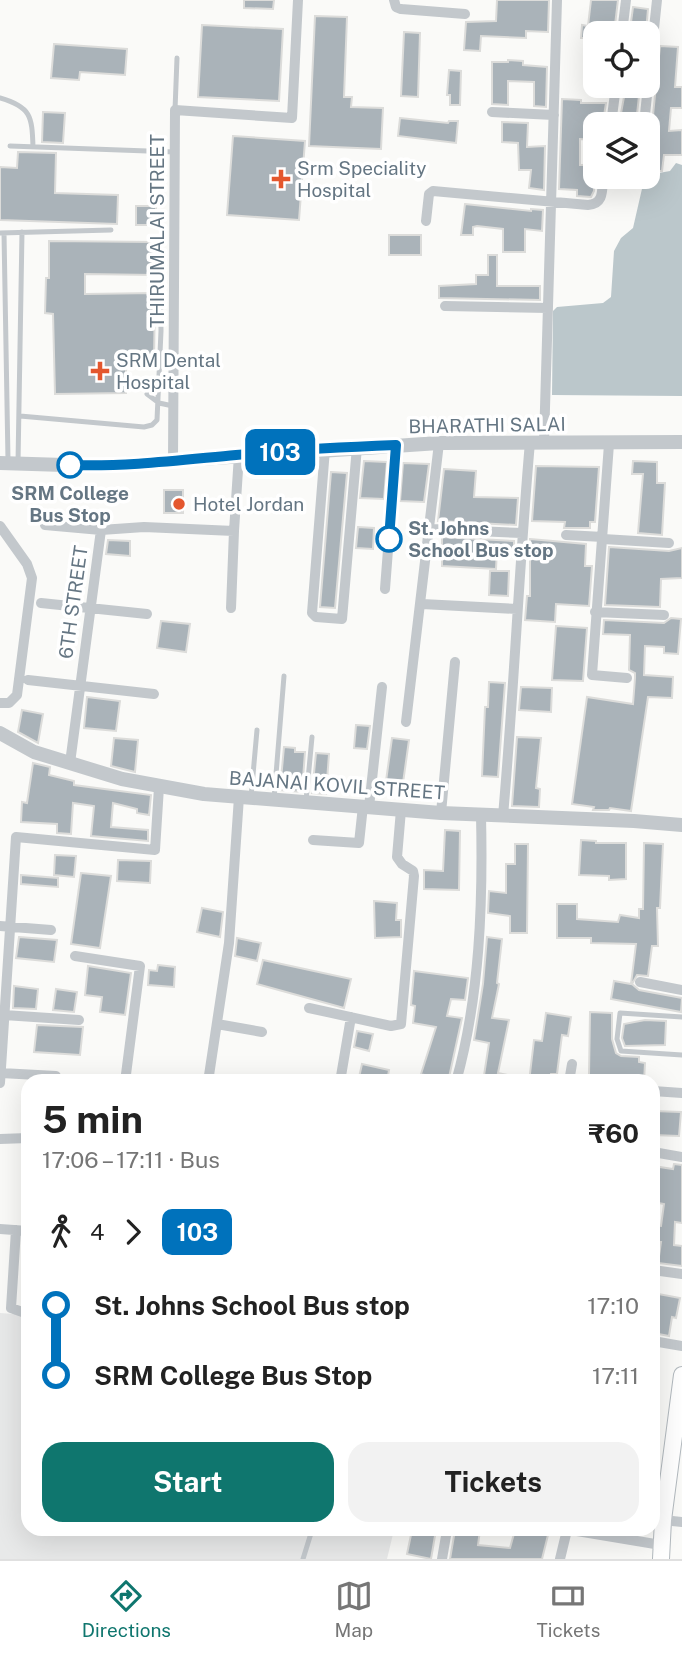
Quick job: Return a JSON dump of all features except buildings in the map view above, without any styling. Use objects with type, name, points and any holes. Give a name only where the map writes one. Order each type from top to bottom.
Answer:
[{"type":"main road","points":[[661,1552],[663,1520],[678,1428],[682,1375]]},
{"type":"street","name":"THIRUMALAI STREET","points":[[173,461],[176,110],[292,118],[298,0]]},
{"type":"street","points":[[394,0],[396,7],[401,9],[465,13]]},
{"type":"street","points":[[503,816],[514,690],[522,533],[537,442],[548,308],[557,0]]},
{"type":"street","points":[[623,21],[626,0]]},
{"type":"street","points":[[645,112],[657,0]]},
{"type":"street","points":[[492,112],[554,115]]},
{"type":"street","points":[[426,221],[429,194],[438,190],[588,205],[601,200],[602,189]]},
{"type":"street","points":[[445,306],[548,308]]},
{"type":"street","name":"BHARATHI SALAI","points":[[9,463],[96,466],[439,443],[682,442]]},
{"type":"street","points":[[406,722],[431,529],[439,443]]},
{"type":"street","points":[[609,444],[592,675],[626,678]]},
{"type":"street","points":[[385,589],[396,445]]},
{"type":"street","points":[[325,449],[312,613],[316,617],[342,619],[357,447]]},
{"type":"street","points":[[231,608],[239,455]]},
{"type":"street","points":[[45,525],[102,530]]},
{"type":"street","points":[[0,526],[27,564],[32,578],[17,695],[9,703],[0,703]]},
{"type":"street","name":"6TH STREET","points":[[70,763],[102,530],[144,527],[234,531]]},
{"type":"street","points":[[431,529],[522,533]]},
{"type":"street","points":[[566,535],[669,543]]},
{"type":"street","points":[[41,603],[147,614]]},
{"type":"street","points":[[422,604],[517,609]]},
{"type":"street","points":[[595,611],[664,615]]},
{"type":"street","points":[[441,813],[455,662]]},
{"type":"street","points":[[28,680],[154,694]]},
{"type":"street","points":[[313,840],[359,843],[382,687]]},
{"type":"street","name":"BAJANAI KOVIL STREET","points":[[0,733],[34,752],[122,779],[159,787],[441,813],[682,825]]},
{"type":"street","points":[[0,1083],[6,926],[16,837],[155,849],[159,787]]},
{"type":"street","points":[[211,1074],[245,797]]},
{"type":"street","points":[[309,1008],[391,1026],[401,1024],[414,876],[397,857],[401,810]]},
{"type":"street","points":[[458,1074],[465,1048],[474,984],[482,870],[481,815]]},
{"type":"street","points":[[6,926],[51,930]]},
{"type":"street","points":[[75,956],[140,966],[126,1074]]},
{"type":"street","points":[[640,982],[682,990]]},
{"type":"street","points":[[4,1015],[79,1020]]},
{"type":"street","points":[[341,1074],[351,1017]]},
{"type":"street","points":[[216,1024],[262,1032]]},
{"type":"street","points":[[570,1074],[572,1063]]},
{"type":"street","points":[[1,1073],[21,1074]]},
{"type":"street","points":[[660,1091],[682,1093]]},
{"type":"street","points":[[0,1139],[21,1138]]},
{"type":"street","points":[[660,1153],[682,1157]]},
{"type":"street","points":[[0,1228],[21,1231]]},
{"type":"street","points":[[5,1308],[21,1236]]},
{"type":"street","points":[[660,1271],[682,1274]]},
{"type":"street","points":[[660,1342],[682,1346]]},
{"type":"street","points":[[663,1520],[682,1522]]},
{"type":"street","points":[[442,1559],[446,1536]]},
{"type":"street","points":[[560,1559],[567,1536]]},
{"type":"street","points":[[594,1536],[661,1552]]},
{"type":"lane","points":[[176,110],[177,58]]},
{"type":"lane","points":[[0,98],[20,104],[28,111],[33,147]]},
{"type":"lane","points":[[10,146],[175,152]]},
{"type":"lane","points":[[9,463],[2,233],[111,230]]},
{"type":"lane","points":[[9,463],[20,416],[22,232]]},
{"type":"lane","points":[[20,416],[144,426],[152,425],[157,420],[160,237]]},
{"type":"lane","points":[[147,394],[159,403],[173,406]]},
{"type":"lane","points":[[0,412],[8,414]]},
{"type":"lane","points":[[274,799],[284,676]]},
{"type":"lane","points":[[245,797],[257,730]]},
{"type":"lane","points":[[306,801],[312,737]]},
{"type":"lane","points":[[682,1017],[620,1013],[617,1039],[621,1051],[682,1055]]},
{"type":"lane","points":[[303,1559],[310,1536]]},
{"type":"shaded area","points":[[676,163],[682,165],[682,396],[552,395],[553,311],[557,307],[603,303],[611,297],[614,251],[621,238],[633,228],[642,189],[660,189],[660,173],[670,171]]},
{"type":"shaded area","points":[[0,1313],[21,1314],[21,1536],[393,1536],[387,1559],[0,1559]]},
{"type":"bus line","name":"103","points":[[70,465],[96,466],[396,445],[389,539]]},
{"type":"place","name":"Srm Speciality Hospital","points":[[281,179]]},
{"type":"place","name":"SRM Dental Hospital","points":[[100,371]]},
{"type":"place","name":"SRM College Bus Stop","points":[[70,465]]},
{"type":"place","name":"Hotel Jordan","points":[[179,504]]},
{"type":"place","name":"St. Johns School Bus stop","points":[[389,539]]}]
